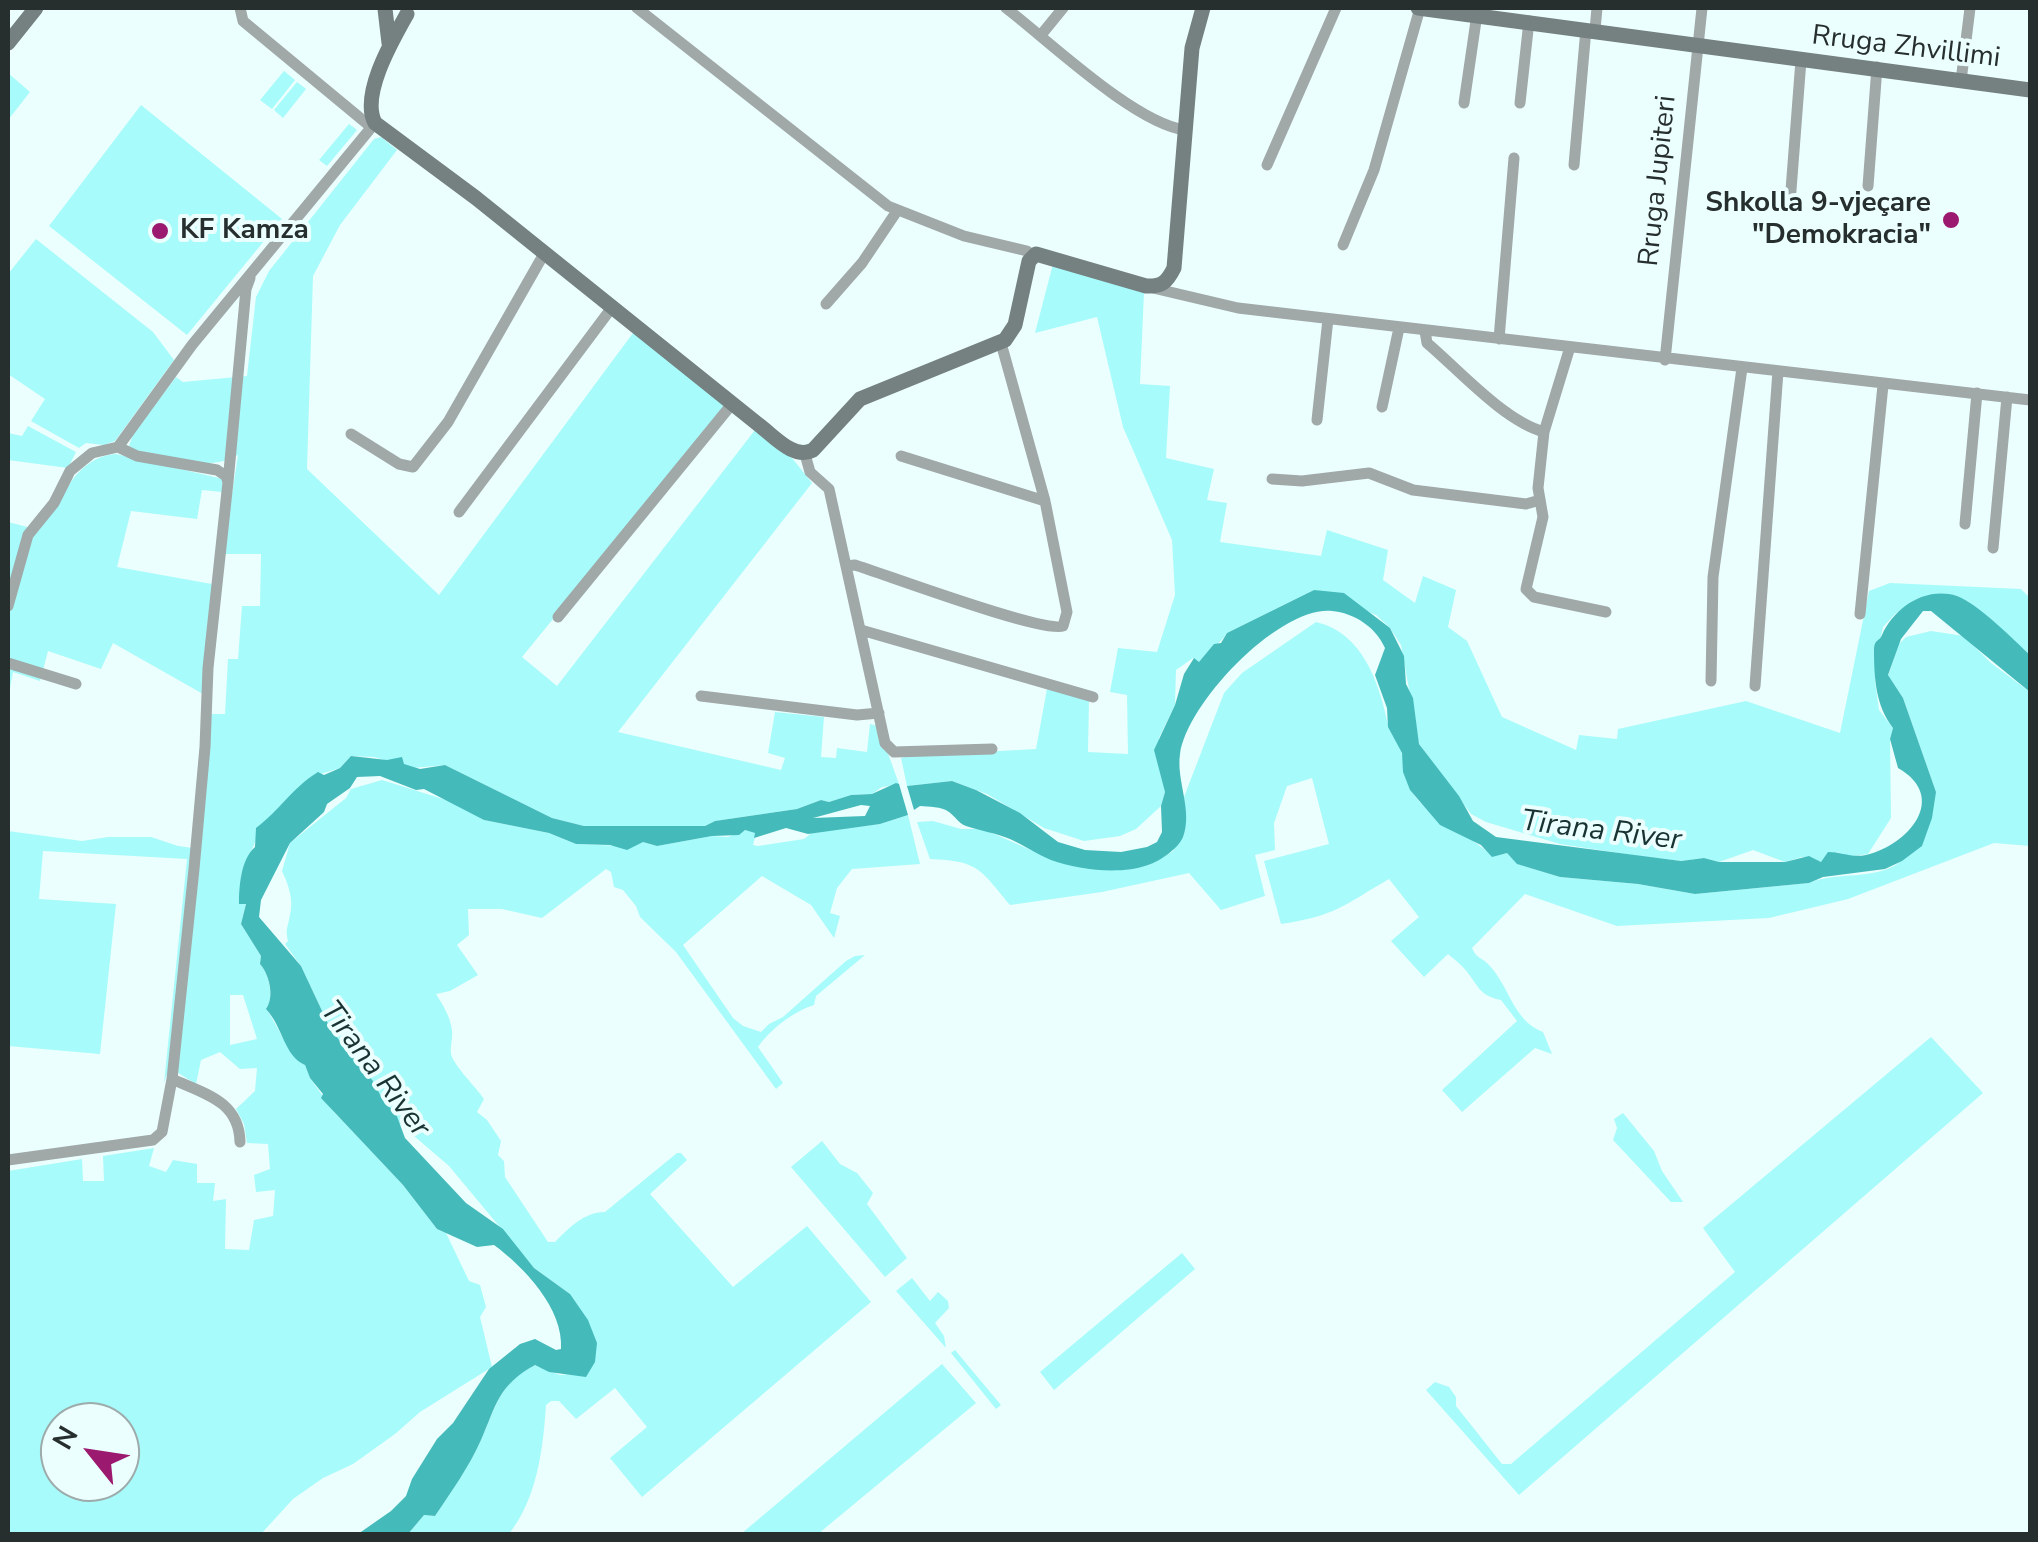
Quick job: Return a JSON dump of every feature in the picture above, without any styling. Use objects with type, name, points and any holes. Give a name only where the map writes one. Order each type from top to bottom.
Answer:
[{"type":"street","points":[[8,43],[36,8]]},
{"type":"street","points":[[240,8],[243,20],[373,125],[546,252],[795,452],[805,454],[813,450],[860,398],[1001,343],[1010,336],[1032,256]]},
{"type":"street","points":[[385,8],[390,37],[386,57]]},
{"type":"street","points":[[385,8],[395,17],[410,10]]},
{"type":"street","points":[[637,8],[897,211],[1032,256],[1045,254],[1187,298],[1238,308],[2030,400]]},
{"type":"street","points":[[1006,8],[1126,102],[1164,125],[1185,130]]},
{"type":"street","points":[[1041,35],[1063,8]]},
{"type":"street","points":[[1187,298],[1174,284],[1174,268],[1192,48],[1202,8]]},
{"type":"street","points":[[1267,165],[1336,8]]},
{"type":"street","points":[[1343,244],[1374,170],[1420,8]]},
{"type":"street","name":"Rruga Zhvillimi","points":[[1420,8],[2030,90]]},
{"type":"street","points":[[1574,165],[1596,8]]},
{"type":"street","name":"Rruga Jupiteri","points":[[1665,360],[1702,8]]},
{"type":"street","points":[[1961,80],[1970,8]]},
{"type":"street","points":[[118,448],[219,312],[373,125],[370,99],[410,10]]},
{"type":"street","points":[[1464,103],[1477,14]]},
{"type":"street","points":[[1520,103],[1529,21]]},
{"type":"street","points":[[1790,203],[1800,60]]},
{"type":"street","points":[[1868,186],[1878,67]]},
{"type":"street","points":[[1499,339],[1514,158]]},
{"type":"street","points":[[826,304],[862,263],[897,211]]},
{"type":"street","points":[[351,434],[399,464],[413,468],[448,422],[546,252]]},
{"type":"street","points":[[8,1160],[157,1139],[162,1132],[172,1079],[194,869],[208,668],[246,289],[256,266]]},
{"type":"street","points":[[1146,286],[1162,285],[1174,268]]},
{"type":"street","points":[[459,512],[612,306]]},
{"type":"street","points":[[219,312],[237,308],[243,325]]},
{"type":"street","points":[[1317,420],[1328,319]]},
{"type":"street","points":[[1382,407],[1399,328]]},
{"type":"street","points":[[1425,332],[1427,343],[1512,416],[1544,432]]},
{"type":"street","points":[[846,566],[855,565],[950,595],[1024,623],[1059,628],[1067,612],[1045,501],[1001,343]]},
{"type":"street","points":[[1570,348],[1544,432],[1538,488],[1543,516],[1526,583],[1528,593],[1606,612]]},
{"type":"street","points":[[1711,681],[1713,577],[1742,368]]},
{"type":"street","points":[[1755,686],[1778,371]]},
{"type":"street","points":[[1860,614],[1883,385]]},
{"type":"street","points":[[1966,524],[1977,394]]},
{"type":"street","points":[[1993,548],[2007,397]]},
{"type":"street","points":[[558,617],[732,404]]},
{"type":"street","points":[[8,606],[28,535],[54,504],[70,471],[92,452],[118,448],[137,456],[218,470],[228,482]]},
{"type":"street","points":[[805,454],[810,472],[829,489],[885,743],[894,752],[992,749]]},
{"type":"street","points":[[901,456],[1036,495],[1045,501]]},
{"type":"street","points":[[1272,479],[1302,481],[1369,473],[1413,490],[1526,504],[1540,500]]},
{"type":"street","points":[[861,630],[1093,697]]},
{"type":"street","points":[[8,663],[76,684]]},
{"type":"street","points":[[702,696],[857,716],[879,712]]},
{"type":"street","points":[[172,1079],[230,1109],[240,1123],[240,1142]]},
{"type":"shaded area","points":[[284,71],[295,80],[272,109],[260,100]]},
{"type":"shaded area","points":[[8,73],[30,92],[8,120]]},
{"type":"shaded area","points":[[297,82],[306,89],[283,118],[274,110]]},
{"type":"shaded area","name":"KF Kamza","points":[[141,105],[282,219],[187,335],[49,226]]},
{"type":"shaded area","points":[[349,124],[357,130],[327,166],[319,160]]},
{"type":"shaded area","points":[[381,137],[397,150],[340,225],[313,276],[307,469],[439,595],[633,333],[726,407],[522,657],[557,686],[755,430],[792,458],[812,483],[618,732],[781,770],[785,758],[768,753],[775,712],[824,717],[821,757],[836,758],[837,748],[867,752],[870,724],[878,726],[899,784],[882,787],[872,794],[821,800],[797,809],[715,821],[705,826],[656,828],[584,826],[552,818],[445,765],[413,768],[374,757],[351,756],[340,768],[311,777],[278,808],[258,835],[241,876],[246,903],[241,924],[261,956],[270,992],[267,1009],[289,1049],[305,1065],[335,1113],[403,1185],[437,1229],[446,1233],[469,1281],[480,1285],[486,1307],[480,1317],[492,1367],[420,1412],[353,1464],[323,1478],[293,1499],[261,1534],[8,1534],[8,1171],[82,1159],[83,1181],[104,1181],[103,1156],[154,1148],[149,1166],[166,1172],[173,1160],[197,1164],[197,1183],[215,1183],[213,1201],[226,1199],[225,1249],[249,1250],[254,1220],[273,1216],[275,1190],[256,1192],[254,1175],[270,1169],[268,1144],[247,1143],[236,1109],[255,1091],[257,1068],[240,1069],[220,1052],[201,1060],[196,1084],[175,1071],[211,714],[225,714],[228,659],[238,659],[242,606],[260,606],[261,554],[223,554],[238,455],[213,463],[187,462],[129,446],[133,434],[176,377],[183,382],[247,376],[256,297],[269,271],[374,139]],"holes":[[[230,995],[243,995],[257,1039],[230,1045]]]},
{"type":"shaded area","points":[[36,239],[153,332],[174,360],[115,441],[104,445],[86,443],[79,448],[31,421],[45,399],[8,374],[8,274]]},
{"type":"shaded area","points":[[1053,264],[1144,292],[1140,384],[1170,386],[1166,458],[1214,469],[1207,500],[1227,503],[1220,542],[1321,556],[1327,530],[1388,550],[1383,580],[1415,603],[1423,576],[1456,590],[1448,627],[1467,641],[1502,717],[1576,750],[1579,735],[1617,739],[1618,729],[1746,701],[1840,733],[1869,591],[1890,583],[2021,589],[2030,598],[2030,655],[1969,602],[1954,595],[1918,598],[1895,614],[1883,627],[1875,681],[1879,710],[1893,728],[1891,818],[1868,854],[1847,857],[1837,852],[1821,862],[1802,857],[1785,862],[1753,850],[1719,862],[1638,856],[1560,844],[1471,814],[1419,744],[1401,645],[1390,628],[1376,615],[1314,590],[1227,633],[1199,663],[1193,658],[1176,670],[1175,705],[1159,738],[1165,792],[1161,806],[1136,829],[1120,836],[1084,841],[1044,828],[987,794],[952,781],[907,786],[901,758],[1036,749],[1047,689],[1089,699],[1088,752],[1128,754],[1127,695],[1110,692],[1118,648],[1157,652],[1175,595],[1172,540],[1123,427],[1097,317],[1035,333]]},
{"type":"shaded area","points":[[28,426],[76,452],[68,468],[8,460],[8,433],[22,436]]},
{"type":"shaded area","points":[[116,454],[223,479],[222,492],[202,490],[197,519],[131,511],[117,567],[212,584],[203,694],[113,643],[101,669],[48,651],[40,681],[13,672],[8,699],[8,522],[39,530],[79,472],[89,463]]},
{"type":"shaded area","points":[[1314,590],[1344,593],[1390,628],[1404,656],[1419,744],[1473,821],[1496,837],[1681,861],[1704,858],[1719,862],[1785,862],[1809,856],[1821,862],[1828,852],[1861,856],[1882,850],[1908,831],[1922,806],[1921,792],[1898,768],[1890,739],[1893,728],[1882,710],[1877,690],[1874,648],[1894,616],[1912,602],[1933,594],[1957,596],[1975,606],[2030,655],[2030,692],[1931,611],[1923,611],[1901,639],[1888,675],[1903,698],[1936,792],[1922,846],[1885,869],[1823,877],[1809,883],[1695,894],[1560,877],[1517,864],[1507,853],[1492,857],[1481,845],[1440,825],[1410,790],[1403,772],[1402,753],[1388,727],[1387,708],[1375,675],[1385,648],[1363,622],[1332,611],[1287,624],[1262,641],[1239,661],[1199,709],[1180,754],[1186,827],[1173,850],[1153,863],[1112,870],[1074,866],[1051,860],[1005,837],[966,826],[942,809],[920,806],[914,810],[907,786],[952,781],[1020,813],[1058,842],[1085,850],[1121,852],[1157,842],[1162,832],[1165,792],[1154,750],[1175,705],[1184,674],[1194,658],[1199,662],[1227,633]]},
{"type":"shaded area","points":[[1316,622],[1346,637],[1366,662],[1401,751],[1410,788],[1436,816],[1492,856],[1507,853],[1518,864],[1560,877],[1695,894],[1868,874],[1900,862],[1915,840],[1936,792],[1903,698],[1888,676],[1899,644],[1906,637],[1931,631],[1964,636],[1991,663],[2030,692],[2030,846],[1994,843],[1848,899],[1769,918],[1617,926],[1525,894],[1472,948],[1495,973],[1524,1019],[1543,1032],[1552,1054],[1535,1048],[1462,1112],[1442,1090],[1517,1021],[1501,1000],[1481,991],[1448,954],[1424,977],[1391,941],[1419,917],[1389,879],[1327,913],[1281,924],[1264,861],[1329,844],[1312,778],[1287,786],[1274,823],[1275,850],[1255,855],[1265,896],[1221,910],[1189,873],[1102,892],[1010,905],[977,869],[959,862],[930,859],[917,822],[983,829],[1033,851],[1149,865],[1173,851],[1186,821],[1184,797],[1224,693],[1242,673]]},
{"type":"shaded area","points":[[351,756],[387,760],[402,757],[404,764],[420,769],[445,765],[552,818],[584,826],[705,826],[715,821],[797,809],[821,800],[872,794],[896,783],[908,815],[880,824],[808,834],[786,828],[754,838],[755,833],[745,830],[739,835],[657,846],[643,842],[627,850],[576,844],[549,833],[484,820],[424,789],[416,790],[380,776],[357,777],[290,843],[261,900],[259,917],[301,966],[331,1030],[373,1081],[385,1104],[395,1111],[405,1138],[466,1203],[503,1229],[534,1268],[570,1294],[588,1320],[597,1343],[595,1362],[586,1377],[549,1372],[535,1365],[513,1380],[500,1397],[471,1460],[435,1516],[424,1515],[408,1534],[358,1534],[406,1496],[437,1439],[453,1423],[489,1369],[520,1344],[535,1339],[561,1349],[560,1334],[540,1290],[506,1254],[494,1245],[477,1247],[437,1229],[403,1185],[321,1098],[323,1094],[305,1065],[292,1055],[266,1009],[270,998],[268,979],[260,964],[261,956],[241,924],[246,904],[239,904],[244,866],[255,847],[256,828],[309,778],[340,768]],"holes":[[[861,805],[870,806],[865,816],[813,818]]]},
{"type":"shaded area","points":[[382,780],[459,804],[484,820],[549,833],[576,844],[623,846],[643,842],[657,846],[712,836],[728,837],[745,830],[756,833],[753,845],[758,846],[804,839],[813,832],[880,824],[908,815],[920,864],[852,869],[837,888],[830,913],[840,916],[834,938],[811,905],[762,876],[683,945],[733,1018],[761,1032],[846,961],[865,955],[816,996],[814,1005],[782,1022],[758,1047],[783,1083],[776,1089],[676,952],[640,917],[623,890],[614,887],[611,872],[606,869],[542,918],[502,909],[468,909],[469,935],[457,945],[478,975],[450,991],[436,994],[451,1025],[453,1059],[484,1099],[477,1112],[501,1141],[498,1155],[504,1161],[505,1177],[548,1242],[555,1242],[584,1218],[605,1212],[681,1153],[687,1160],[650,1194],[733,1287],[807,1226],[871,1302],[642,1497],[610,1458],[647,1427],[615,1388],[576,1419],[559,1401],[551,1401],[546,1405],[532,1489],[509,1534],[408,1534],[424,1515],[435,1516],[471,1460],[500,1397],[513,1380],[534,1365],[560,1375],[575,1374],[570,1294],[534,1268],[449,1166],[399,1123],[395,1111],[385,1104],[373,1081],[331,1030],[301,966],[285,944],[291,903],[282,871],[290,843],[346,798],[351,789]]},
{"type":"shaded area","points":[[8,831],[82,841],[151,837],[193,848],[164,1083],[187,859],[43,851],[39,899],[116,904],[100,1054],[8,1046]]},
{"type":"shaded area","points":[[1931,1037],[1983,1093],[1519,1495],[1426,1390],[1435,1382],[1449,1387],[1456,1397],[1456,1406],[1502,1464],[1511,1464],[1735,1272],[1703,1228]]},
{"type":"shaded area","points":[[1623,1113],[1654,1151],[1683,1202],[1671,1202],[1613,1140],[1617,1128],[1614,1119]]},
{"type":"shaded area","points":[[822,1141],[840,1164],[857,1173],[873,1193],[867,1204],[907,1258],[885,1277],[791,1167]]},
{"type":"shaded area","points":[[1182,1253],[1195,1269],[1054,1390],[1040,1372]]},
{"type":"shaded area","points":[[912,1278],[930,1301],[938,1292],[948,1301],[949,1308],[935,1323],[944,1336],[946,1348],[896,1291]]},
{"type":"shaded area","points":[[955,1350],[1001,1405],[996,1409],[951,1353]]},
{"type":"shaded area","points":[[942,1364],[976,1403],[818,1534],[741,1534]]},
{"type":"place","name":"Shkolla 9-vjeçare \"Demokracia\"","points":[[1951,220]]},
{"type":"place","name":"KF Kamza","points":[[160,231]]},
{"type":"water label","name":"Tirana River","points":[[1601,832]]},
{"type":"water label","name":"Tirana River","points":[[374,1070]]}]
